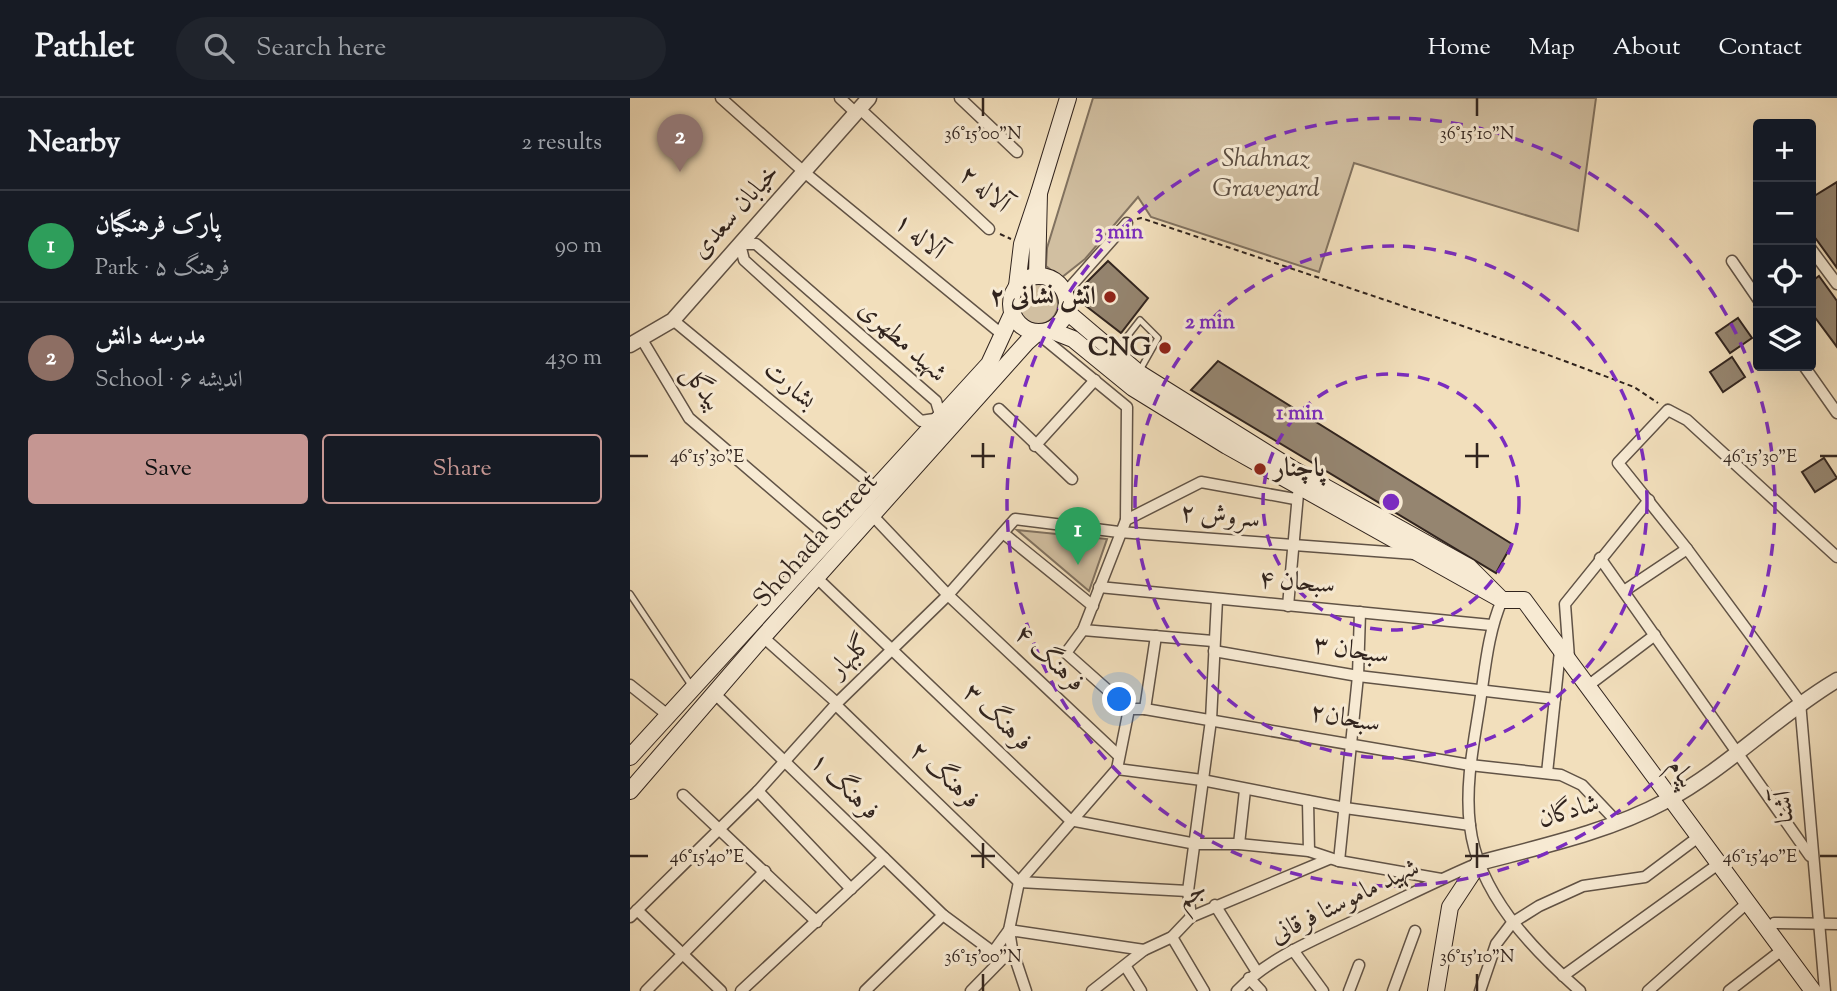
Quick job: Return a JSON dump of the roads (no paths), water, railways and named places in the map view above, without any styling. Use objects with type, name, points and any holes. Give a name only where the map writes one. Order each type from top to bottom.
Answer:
[{"type":"main road","points":[[1068,98],[1022,244],[1017,286],[1012,295],[1012,314],[1025,329],[1073,339],[1150,399],[1298,494],[1421,555],[1502,600]]},
{"type":"main road","points":[[1037,276],[1039,193]]},
{"type":"main road","points":[[1017,286],[1037,276],[1054,280],[1065,293],[1066,311],[1063,319],[1044,332]]},
{"type":"main road","points":[[1066,311],[1139,373],[1291,468],[1469,567],[1502,600]]},
{"type":"main road","name":"Shohada Street","points":[[630,791],[690,724],[713,692],[873,516],[989,364],[1012,314]]},
{"type":"main road","name":"Shohada Street","points":[[630,757],[876,488],[1044,332]]},
{"type":"main road","name":"پیام","points":[[1502,600],[1524,600],[1564,656],[1589,685],[1746,904],[1815,987]]},
{"type":"main road","points":[[1436,991],[1450,907],[1479,863]]},
{"type":"street","name":"آلاله ۱","points":[[721,98],[804,172],[1004,336]]},
{"type":"street","name":"آلاله ۲","points":[[840,98],[861,106],[989,229]]},
{"type":"street","points":[[960,98],[1017,152]]},
{"type":"street","name":"خیابان سعدی","points":[[634,340],[673,320],[861,106]]},
{"type":"street","points":[[1065,293],[1127,223]]},
{"type":"street","name":"شهید مطهری","points":[[740,244],[757,244],[936,401],[946,422],[921,421],[744,260],[740,244]]},
{"type":"street","points":[[1816,256],[1837,284]]},
{"type":"street","points":[[1732,261],[1753,292]]},
{"type":"street","name":"بشارت","points":[[673,320],[876,488]]},
{"type":"street","points":[[1027,991],[1012,949],[1009,930],[1019,882],[1117,769],[1129,709],[1066,653],[1083,630],[1119,532],[1126,520],[1127,407],[1044,332]]},
{"type":"street","name":"بیدگل","points":[[634,340],[690,418],[830,539]]},
{"type":"street","points":[[1808,371],[1837,412]]},
{"type":"street","points":[[1035,446],[1095,380]]},
{"type":"street","points":[[999,409],[1072,479]]},
{"type":"street","points":[[1800,702],[1649,500],[1618,463],[1668,410],[1687,420],[1837,557]]},
{"type":"street","points":[[1126,520],[1201,482],[1298,494],[1291,546],[1288,606]]},
{"type":"street","points":[[1547,773],[1555,699],[1564,656],[1565,604],[1649,500]]},
{"type":"street","name":"فرهنگ ۴","points":[[873,516],[948,595],[1118,755]]},
{"type":"street","name":"سروش ۲","points":[[1015,519],[1119,532],[1421,555]]},
{"type":"street","name":"گلبهار","points":[[633,914],[758,791],[837,704],[948,595],[1015,519]]},
{"type":"street","points":[[1003,533],[1093,606]]},
{"type":"street","points":[[1624,591],[1687,550]]},
{"type":"street","points":[[1600,558],[1812,858]]},
{"type":"street","name":"فرهنگ ۳","points":[[818,579],[1070,820]]},
{"type":"street","name":"سبحان ۴","points":[[1099,587],[1491,625]]},
{"type":"street","points":[[1191,917],[1188,891],[1211,720],[1217,599]]},
{"type":"street","points":[[1502,600],[1491,625],[1470,765],[1470,825],[1479,863],[1512,923],[1580,991]]},
{"type":"street","points":[[1334,860],[1345,808],[1358,676],[1360,612]]},
{"type":"street","name":"سبحان ۳","points":[[1083,630],[1156,636],[1358,676],[1555,699]]},
{"type":"street","points":[[1589,685],[1655,635]]},
{"type":"street","points":[[1145,709],[1156,636]]},
{"type":"street","name":"فرهنگ ۲","points":[[763,637],[837,704],[1019,882]]},
{"type":"street","name":"شادگان","points":[[1479,863],[1618,823],[1669,800],[1800,702],[1837,680]]},
{"type":"street","points":[[630,685],[669,716]]},
{"type":"street","name":"فرهنگ ۱","points":[[713,692],[943,915],[993,952],[1009,930]]},
{"type":"street","name":"آشنا","points":[[1800,702],[1812,858],[1821,925],[1815,987]]},
{"type":"street","name":"سبحان۲","points":[[1129,709],[1145,709],[1470,765],[1562,775],[1581,785],[1618,823]]},
{"type":"street","points":[[1117,769],[1202,780],[1345,808],[1470,825]]},
{"type":"street","points":[[1239,844],[1245,790]]},
{"type":"street","points":[[758,791],[851,889]]},
{"type":"street","points":[[683,795],[817,922]]},
{"type":"street","points":[[1308,801],[1309,851]]},
{"type":"street","points":[[1070,820],[1196,844],[1239,844],[1309,851],[1334,860],[1441,879]]},
{"type":"street","points":[[1480,991],[1496,944],[1512,923],[1539,906],[1583,886],[1645,877],[1698,838]]},
{"type":"street","points":[[741,991],[884,858]]},
{"type":"street","name":"جم","points":[[1092,991],[1126,967],[1144,950],[1172,937],[1191,917],[1215,905],[1334,860]]},
{"type":"street","name":"شهید ماموستا فرقانی","points":[[1237,991],[1253,975],[1293,950],[1479,863]]},
{"type":"street","points":[[1563,976],[1717,865]]},
{"type":"street","points":[[646,991],[765,871]]},
{"type":"street","points":[[1019,882],[1188,891]]},
{"type":"street","points":[[1648,991],[1746,904]]},
{"type":"street","points":[[1215,905],[1261,991]]},
{"type":"street","points":[[633,914],[683,953],[721,991]]},
{"type":"street","points":[[864,991],[943,915]]},
{"type":"street","points":[[1773,923],[1837,924]]},
{"type":"street","points":[[1009,930],[1144,950]]},
{"type":"street","points":[[1393,991],[1415,931]]},
{"type":"street","points":[[1172,937],[1204,991]]},
{"type":"street","points":[[971,991],[1012,949]]},
{"type":"street","points":[[1293,950],[1323,991]]},
{"type":"street","points":[[1729,991],[1782,950]]},
{"type":"street","points":[[1349,991],[1359,965]]},
{"type":"street","points":[[1126,967],[1141,991]]},
{"type":"lane","points":[[1114,353],[1140,320],[1158,338],[1139,373]]},
{"type":"lane","points":[[630,594],[693,688]]},
{"type":"place","name":"مدرسه دانش","points":[[680,172]]},
{"type":"place","name":"اتش نشانی ۲","points":[[1110,297]]},
{"type":"place","name":"CNG","points":[[1165,348]]},
{"type":"place","name":"پاچنار","points":[[1260,469]]},
{"type":"place","name":"پارک فرهنگیان","points":[[1078,565]]},
{"type":"park label","name":"Shahnaz Graveyard","points":[[1266,174]]}]
